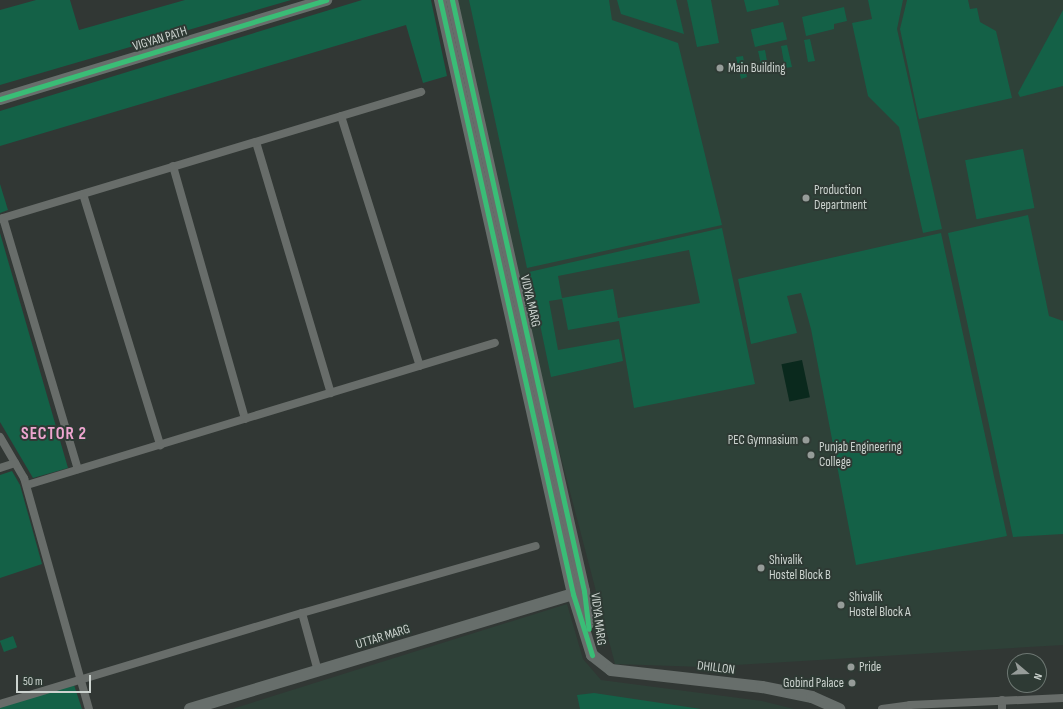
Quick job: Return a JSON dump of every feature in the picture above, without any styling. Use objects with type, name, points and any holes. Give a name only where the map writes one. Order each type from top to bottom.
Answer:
[{"type":"main road","name":"VIGYAN PATH","points":[[0,99],[326,0]]},
{"type":"main road","name":"VIDYA MARG","points":[[440,0],[592,655]]},
{"type":"main road","name":"VIDYA MARG","points":[[452,0],[578,593]]},
{"type":"main road","name":"UTTAR MARG","points":[[190,709],[578,593]]},
{"type":"main road","name":"DHILLON","points":[[592,655],[611,670],[762,687],[812,697],[839,709]]},
{"type":"street","points":[[78,470],[2,218],[422,92]]},
{"type":"street","points":[[341,116],[420,366]]},
{"type":"street","points":[[256,142],[331,393]]},
{"type":"street","points":[[174,166],[245,419]]},
{"type":"street","points":[[83,194],[160,445]]},
{"type":"street","points":[[26,485],[495,343]]},
{"type":"street","points":[[0,437],[16,463],[26,485],[89,709]]},
{"type":"street","points":[[0,468],[16,463]]},
{"type":"street","points":[[0,704],[536,546]]},
{"type":"street","points":[[302,614],[318,671]]},
{"type":"street","points":[[882,709],[910,705],[1002,705],[1063,698]]},
{"type":"shaded area","name":"Punjab Engineering College","points":[[452,0],[1063,0],[1063,645],[703,667],[615,664],[513,274]]},
{"type":"shaded area","points":[[802,360],[810,397],[789,402],[781,364]]},
{"type":"shaded area","points":[[567,604],[583,659],[601,680],[762,701],[794,709],[232,709]]},
{"type":"green space","points":[[36,0],[70,0],[79,30],[185,0],[291,0],[0,85],[0,10]]},
{"type":"green space","points":[[362,0],[431,0],[447,76],[423,83],[406,25],[0,146],[0,111]]},
{"type":"green space","points":[[469,0],[609,0],[612,20],[678,43],[722,225],[527,268]]},
{"type":"green space","points":[[617,0],[676,0],[684,34],[621,14]]},
{"type":"green space","points":[[687,0],[711,0],[719,43],[697,47]]},
{"type":"green space","points":[[744,0],[778,0],[779,5],[747,12]]},
{"type":"green space","points":[[868,0],[903,0],[897,29],[942,229],[923,233],[899,127],[868,96],[852,23],[872,19]]},
{"type":"green space","points":[[907,0],[968,0],[970,9],[977,8],[980,22],[996,31],[1012,98],[919,119],[900,29]]},
{"type":"green space","points":[[844,7],[847,21],[834,24],[834,29],[806,36],[802,17]]},
{"type":"green space","points":[[1063,10],[1063,86],[1020,97],[1018,93]]},
{"type":"green space","points":[[783,22],[787,40],[755,47],[751,29]]},
{"type":"green space","points":[[810,39],[815,61],[808,62],[804,40]]},
{"type":"green space","points":[[787,45],[792,67],[785,68],[781,46]]},
{"type":"green space","points":[[765,50],[769,72],[763,73],[758,51]]},
{"type":"green space","points":[[743,56],[747,77],[741,79],[736,57]]},
{"type":"green space","points":[[1023,149],[1034,208],[977,219],[965,160]]},
{"type":"green space","points":[[0,184],[8,210],[0,213]]},
{"type":"green space","points":[[1028,215],[1049,316],[1063,321],[1063,534],[1013,537],[948,233]]},
{"type":"green space","points":[[722,228],[755,384],[634,408],[619,321],[568,330],[562,299],[549,301],[558,350],[619,339],[623,361],[551,377],[529,272]],"holes":[[[689,250],[700,303],[618,318],[613,289],[562,298],[558,276]]]},
{"type":"green space","points":[[0,233],[68,468],[33,478],[0,422]]},
{"type":"green space","points":[[941,233],[1007,536],[856,565],[811,329],[801,293],[787,296],[797,333],[751,344],[738,279]]},
{"type":"green space","points":[[12,471],[20,485],[42,564],[0,578],[0,475]]},
{"type":"green space","points":[[13,636],[17,647],[4,652],[0,641]]},
{"type":"green space","points":[[74,685],[82,709],[0,709],[0,707]]},
{"type":"green space","points":[[594,693],[701,709],[580,709],[577,695]]},
{"type":"cycle path","points":[[0,99],[326,0]]},
{"type":"cycle path","points":[[440,0],[573,594],[592,655]]},
{"type":"cycle path","points":[[452,0],[584,591],[589,629]]},
{"type":"place","name":"Main Building","points":[[720,68]]},
{"type":"place","name":"Production Department","points":[[806,198]]},
{"type":"place","name":"PEC Gymnasium","points":[[806,440]]},
{"type":"place","name":"Punjab Engineering College","points":[[811,455]]},
{"type":"place","name":"Shivalik Hostel Block B","points":[[761,568]]},
{"type":"place","name":"Shivalik Hostel Block A","points":[[841,605]]},
{"type":"place","name":"Pride","points":[[851,667]]},
{"type":"place","name":"Gobind Palace","points":[[852,683]]},
{"type":"district","name":"SECTOR 2","points":[[54,435]]}]
